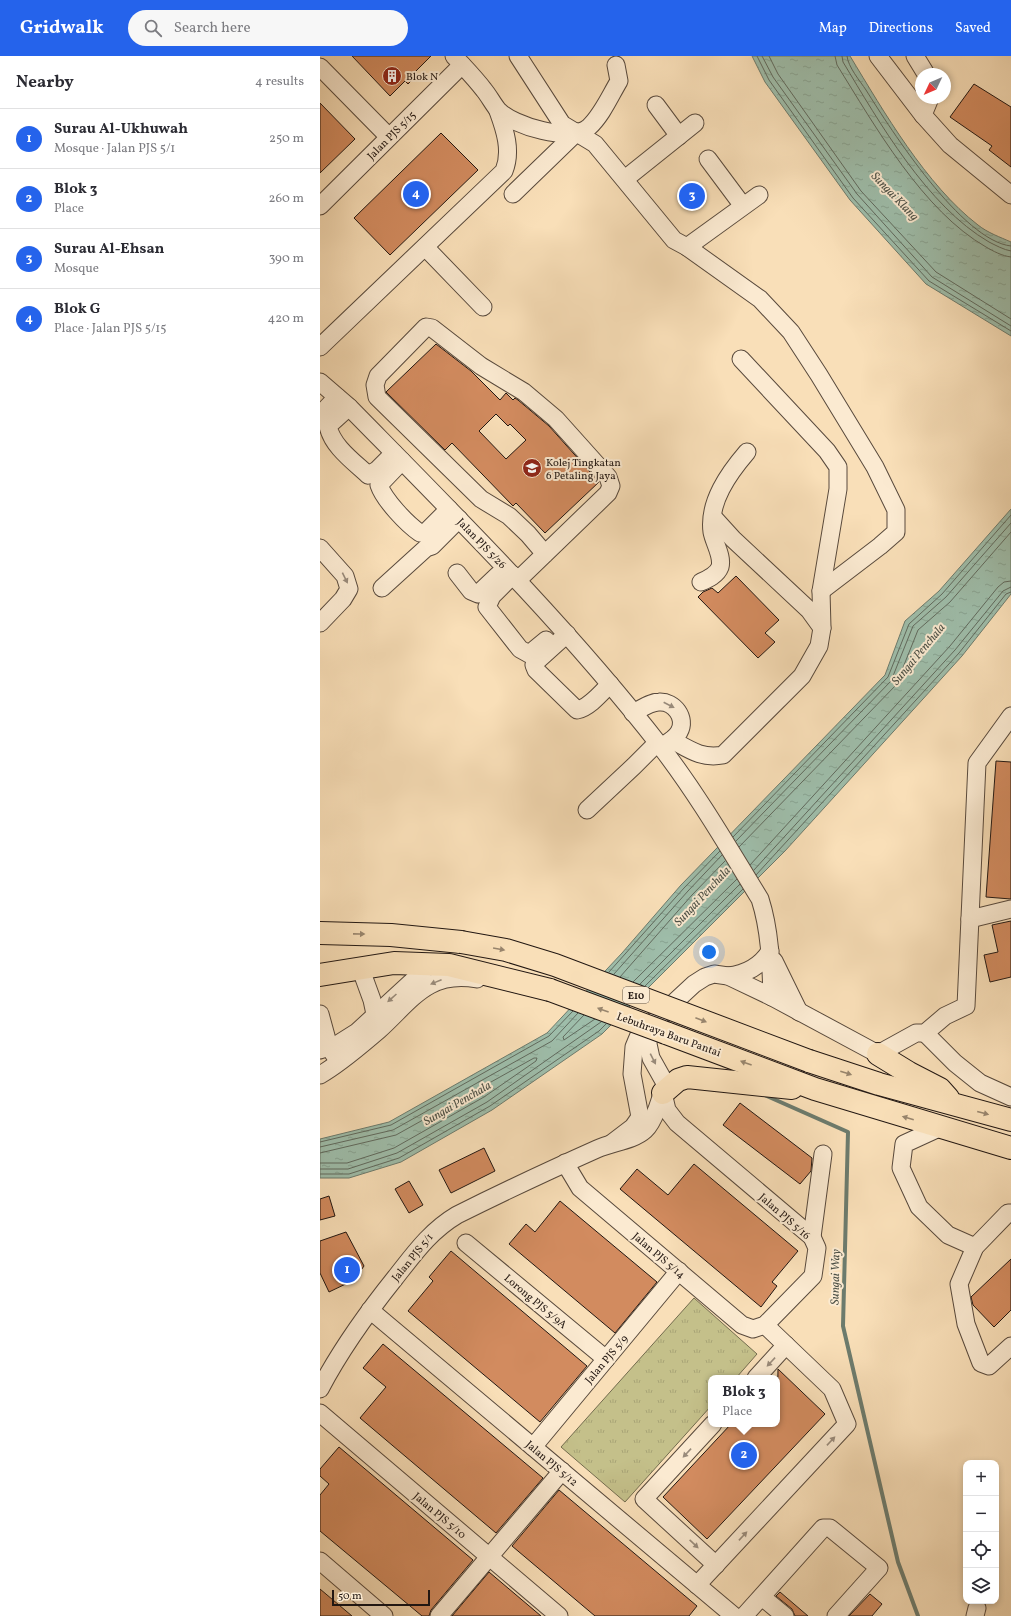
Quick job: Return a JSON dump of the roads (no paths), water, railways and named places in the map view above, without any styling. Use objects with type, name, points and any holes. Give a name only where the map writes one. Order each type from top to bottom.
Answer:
[{"type":"highway","name":"E10","points":[[320,933],[391,935],[461,942],[506,950],[555,965],[808,1061],[956,1106],[1011,1120]]},
{"type":"highway","name":"Lebuhraya Baru Pantai","points":[[320,975],[360,967],[394,963],[449,965],[546,989],[775,1081]]},
{"type":"highway","points":[[878,1054],[909,1073],[940,1089],[956,1106]]},
{"type":"highway","points":[[663,1093],[678,1080],[687,1078],[775,1081],[815,1089],[1011,1148]]},
{"type":"street","points":[[518,56],[562,124],[595,144],[674,240],[687,247],[760,299],[791,332],[820,374],[875,466],[896,510],[896,532],[821,591]]},
{"type":"street","points":[[878,56],[923,115],[950,145],[1011,195]]},
{"type":"street","points":[[915,56],[922,68]]},
{"type":"street","points":[[320,347],[504,171],[508,163],[506,134],[498,111],[483,88],[458,60]]},
{"type":"street","name":"Jalan PJS 5/15","points":[[320,206],[389,137],[458,60]]},
{"type":"street","points":[[498,111],[524,125],[541,131],[577,132],[588,128],[598,117],[619,81],[616,65]]},
{"type":"street","points":[[320,67],[389,137]]},
{"type":"street","points":[[923,115],[928,104]]},
{"type":"street","points":[[656,105],[679,136]]},
{"type":"street","points":[[625,179],[695,123]]},
{"type":"street","points":[[513,194],[577,132]]},
{"type":"street","points":[[708,159],[744,206]]},
{"type":"street","points":[[687,247],[759,195]]},
{"type":"street","points":[[425,247],[484,306]]},
{"type":"street","points":[[457,573],[471,591],[478,594],[546,554],[608,494],[611,486],[608,477],[556,419],[524,392],[481,366],[432,328],[426,327],[378,376],[376,386],[378,396],[475,494],[509,516],[546,554]]},
{"type":"street","points":[[663,743],[710,758],[723,755],[802,676],[819,646],[822,628],[821,591],[838,489],[838,467],[827,451],[741,359]]},
{"type":"street","name":"Jalan PJS 5/26","points":[[320,382],[343,402],[512,574],[564,630],[633,713],[663,743],[760,899],[764,909],[770,952]]},
{"type":"street","points":[[320,415],[343,402]]},
{"type":"street","points":[[343,402],[328,426],[333,440],[351,459],[368,475],[398,457]]},
{"type":"street","points":[[701,582],[715,575],[720,567],[720,557],[712,532],[713,517],[721,486],[746,452]]},
{"type":"street","points":[[398,457],[379,485],[381,492],[411,527],[420,533],[425,533],[454,514]]},
{"type":"street","points":[[382,588],[426,548],[432,546],[454,514]]},
{"type":"street","points":[[713,517],[733,539],[809,610],[822,628]]},
{"type":"street","points":[[320,548],[345,576],[349,589],[343,599],[320,622]]},
{"type":"street","points":[[512,574],[492,596],[487,607],[520,649],[529,654],[564,630]]},
{"type":"street","points":[[564,630],[536,662],[534,665],[536,670],[577,710],[581,710],[610,684]]},
{"type":"street","points":[[587,810],[634,766],[679,731],[681,724],[680,718],[673,706],[660,702],[654,702],[633,713]]},
{"type":"street","points":[[728,976],[772,997],[878,1054],[916,1033],[925,1033],[945,1016],[966,1006],[978,763],[1011,716]]},
{"type":"street","points":[[970,919],[1011,909]]},
{"type":"street","points":[[728,976],[744,974],[764,960],[770,952]]},
{"type":"street","points":[[770,952],[772,997]]},
{"type":"street","points":[[770,952],[798,1012]]},
{"type":"street","points":[[324,1049],[338,1044],[357,1032],[431,964]]},
{"type":"street","points":[[360,967],[372,1000],[375,1014]]},
{"type":"street","name":"Jalan PJS 5/1","points":[[612,1143],[633,1127],[640,1117],[632,1074],[634,1047],[640,1035],[694,984],[705,977],[718,973],[728,976]]},
{"type":"street","points":[[320,1075],[340,1062],[378,1030],[421,990],[444,979],[464,977],[546,989]]},
{"type":"street","points":[[320,1014],[324,1049],[340,1062]]},
{"type":"street","points":[[646,1129],[663,1093],[664,1079],[651,1058],[648,1044],[650,1024]]},
{"type":"street","points":[[925,1033],[955,1063],[980,1083],[1011,1096]]},
{"type":"street","points":[[633,1083],[645,1095],[651,1096],[663,1093]]},
{"type":"street","name":"Jalan PJS 5/16","points":[[663,1093],[668,1110],[677,1123],[812,1237],[817,1248],[812,1276],[765,1324]]},
{"type":"street","points":[[646,1129],[660,1124],[677,1123]]},
{"type":"street","points":[[941,1127],[904,1144],[901,1168],[919,1207],[948,1235],[975,1248]]},
{"type":"street","name":"Jalan PJS 5/1","points":[[320,1389],[335,1361],[370,1310],[427,1237],[442,1224],[456,1215],[565,1163],[612,1143],[627,1140],[646,1129]]},
{"type":"street","points":[[812,1237],[823,1154]]},
{"type":"street","name":"Jalan PJS 5/14","points":[[565,1163],[580,1188],[742,1325],[753,1329],[765,1324]]},
{"type":"street","points":[[1011,1213],[1008,1213],[992,1228],[975,1248],[959,1284],[966,1324],[981,1363],[989,1366],[1011,1346]]},
{"type":"street","name":"Lorong PJS 5/9A","points":[[466,1243],[606,1359]]},
{"type":"street","name":"Jalan PJS 5/9","points":[[533,1447],[679,1271]]},
{"type":"street","name":"Jalan PJS 5/12","points":[[370,1310],[734,1616]]},
{"type":"street","points":[[698,1585],[847,1424],[832,1389],[765,1324]]},
{"type":"street","points":[[759,1375],[786,1345]]},
{"type":"street","name":"Jalan PJS 5/10","points":[[320,1413],[559,1616]]},
{"type":"street","points":[[710,1427],[644,1499],[716,1565]]},
{"type":"street","points":[[438,1616],[562,1471]]},
{"type":"street","points":[[744,1616],[823,1528],[830,1528],[879,1568],[836,1616]]},
{"type":"street","points":[[320,1561],[384,1616]]},
{"type":"street","points":[[762,1597],[785,1616]]},
{"type":"water","name":"Sungai Klang","points":[[752,56],[850,56],[892,124],[941,190],[959,209],[982,228],[1011,242],[1011,336],[926,284],[850,200],[765,82]]},
{"type":"water","name":"Sungai Penchala","points":[[1011,509],[1011,594],[962,656],[785,851],[602,1034],[492,1110],[401,1162],[349,1178],[320,1178],[320,1139],[389,1122],[547,1033],[622,953],[681,885],[885,675],[905,621],[939,591]]},
{"type":"waterway","name":"Sungai Way","points":[[760,1093],[848,1132],[843,1326],[898,1562],[918,1616]]},
{"type":"place","name":"Blok N","points":[[392,76]]},
{"type":"place","name":"Blok G","points":[[416,194]]},
{"type":"place","name":"Surau Al-Ehsan","points":[[692,196]]},
{"type":"place","name":"Kolej Tingkatan 6 Petaling Jaya","points":[[532,468]]},
{"type":"place","name":"Surau Al-Ukhuwah","points":[[347,1270]]},
{"type":"place","name":"Blok 3","points":[[744,1455]]}]
